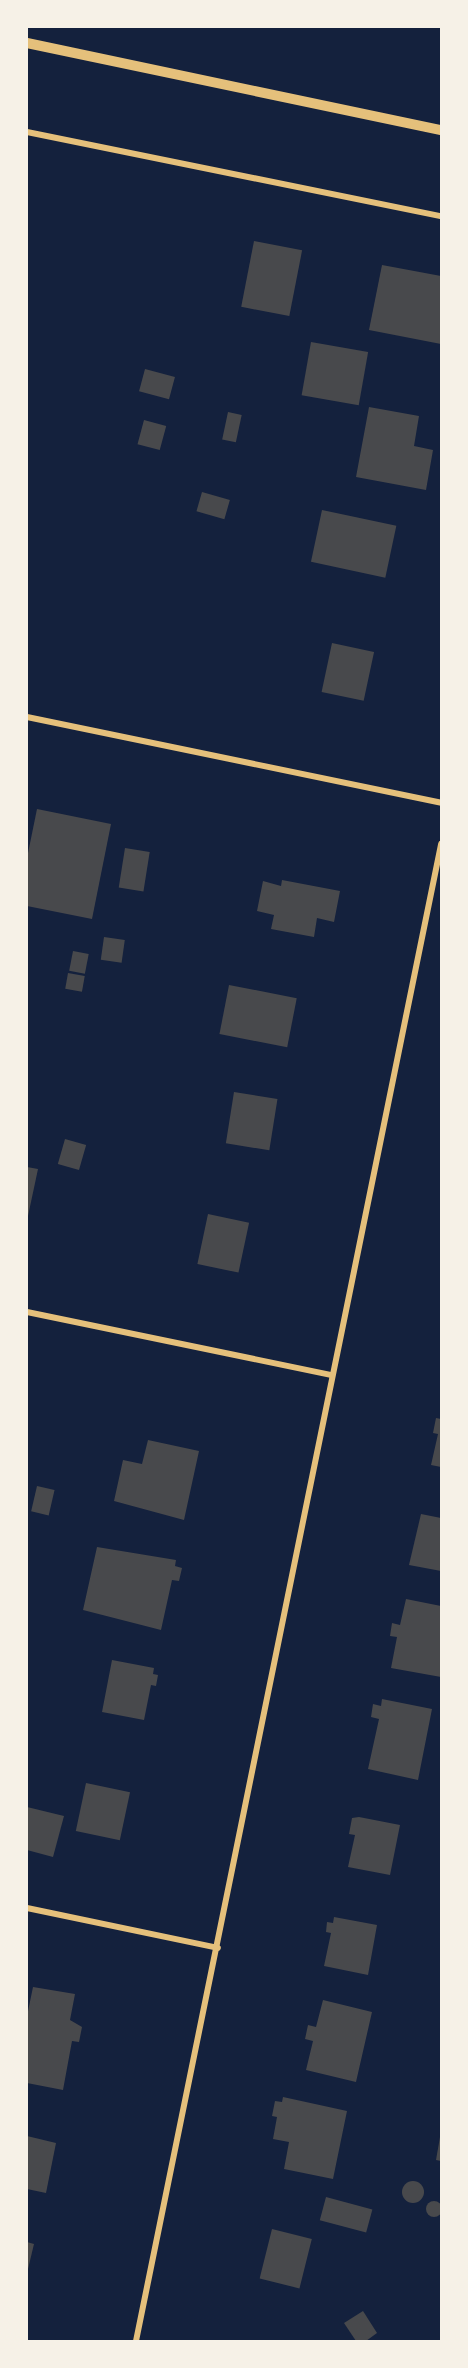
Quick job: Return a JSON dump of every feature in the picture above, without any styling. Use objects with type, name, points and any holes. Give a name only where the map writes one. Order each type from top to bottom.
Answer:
[{"type":"street","points":[[27,43],[441,130]]},
{"type":"street","points":[[27,132],[441,216]]},
{"type":"street","points":[[27,717],[441,803]]},
{"type":"street","points":[[136,2341],[218,1948],[331,1375],[441,844]]},
{"type":"street","points":[[27,1312],[331,1375]]},
{"type":"street","points":[[27,1908],[218,1948]]},
{"type":"building","points":[[254,241],[302,250],[289,316],[241,307]]},
{"type":"building","points":[[382,265],[441,276],[441,344],[369,330]]},
{"type":"building","points":[[311,342],[368,352],[359,405],[302,395]]},
{"type":"building","points":[[145,369],[175,377],[169,399],[139,391]]},
{"type":"building","points":[[369,407],[419,416],[414,446],[433,450],[426,490],[356,477]]},
{"type":"building","points":[[228,412],[242,415],[236,442],[222,439]]},
{"type":"building","points":[[144,420],[166,426],[160,450],[138,444]]},
{"type":"building","points":[[202,492],[230,500],[224,519],[196,511]]},
{"type":"building","points":[[322,510],[396,526],[385,578],[311,562]]},
{"type":"building","points":[[332,643],[374,652],[364,701],[322,692]]},
{"type":"building","points":[[37,809],[111,824],[92,919],[27,906],[27,858]]},
{"type":"building","points":[[125,848],[150,852],[143,891],[119,888]]},
{"type":"building","points":[[282,880],[340,891],[334,922],[317,918],[314,937],[271,929],[274,915],[257,911],[263,881],[281,886]]},
{"type":"building","points":[[104,937],[125,940],[122,963],[101,960]]},
{"type":"building","points":[[73,951],[89,954],[85,974],[69,971]]},
{"type":"building","points":[[68,973],[85,976],[82,992],[65,989]]},
{"type":"building","points":[[229,985],[297,998],[287,1047],[219,1034]]},
{"type":"building","points":[[234,1092],[277,1099],[269,1150],[226,1143]]},
{"type":"building","points":[[65,1139],[86,1145],[79,1170],[58,1164]]},
{"type":"building","points":[[27,1167],[38,1169],[28,1216],[27,1216]]},
{"type":"building","points":[[208,1214],[249,1223],[238,1273],[197,1264]]},
{"type":"building","points":[[436,1418],[441,1419],[441,1467],[431,1465],[438,1434],[433,1433]]},
{"type":"building","points":[[148,1440],[199,1451],[184,1520],[114,1501],[123,1460],[142,1464]]},
{"type":"building","points":[[37,1486],[55,1490],[49,1515],[31,1511]]},
{"type":"building","points":[[421,1514],[441,1518],[441,1571],[409,1565]]},
{"type":"building","points":[[97,1547],[176,1560],[175,1566],[182,1568],[179,1581],[172,1580],[161,1630],[83,1610]]},
{"type":"building","points":[[406,1599],[441,1606],[441,1677],[391,1668],[397,1637],[390,1636],[392,1623],[400,1625]]},
{"type":"building","points":[[112,1660],[154,1668],[153,1674],[158,1675],[156,1686],[151,1685],[144,1720],[102,1712]]},
{"type":"building","points":[[382,1699],[432,1709],[418,1780],[368,1769],[379,1719],[371,1717],[373,1704],[381,1706]]},
{"type":"building","points":[[86,1783],[130,1792],[120,1840],[76,1831]]},
{"type":"building","points":[[27,1807],[64,1816],[53,1857],[27,1850]]},
{"type":"building","points":[[359,1817],[400,1825],[390,1875],[348,1867],[355,1835],[349,1834],[352,1818]]},
{"type":"building","points":[[334,1917],[377,1925],[368,1975],[324,1966],[331,1933],[326,1932],[327,1922],[333,1923]]},
{"type":"building","points":[[33,1987],[75,1994],[70,2020],[82,2027],[79,2042],[72,2041],[63,2090],[27,2083],[27,2016]]},
{"type":"building","points":[[323,2000],[372,2012],[356,2082],[306,2070],[313,2041],[305,2039],[308,2025],[316,2027]]},
{"type":"building","points":[[283,2097],[347,2111],[333,2179],[284,2169],[289,2142],[273,2139],[277,2117],[272,2116],[275,2101],[282,2102]]},
{"type":"building","points":[[27,2136],[56,2143],[46,2193],[27,2189]]},
{"type":"building","points":[[441,2137],[441,2161],[436,2160]]},
{"type":"building","points":[[413,2181],[421,2184],[424,2192],[421,2200],[413,2203],[405,2200],[402,2192],[405,2184]]},
{"type":"building","points":[[326,2197],[372,2209],[366,2233],[320,2220]]},
{"type":"building","points":[[431,2201],[437,2201],[442,2209],[440,2215],[431,2217],[426,2212],[426,2206]]},
{"type":"building","points":[[272,2229],[312,2239],[299,2288],[260,2278]]},
{"type":"building","points":[[27,2242],[34,2244],[28,2269],[27,2269]]},
{"type":"building","points":[[363,2311],[377,2333],[366,2341],[356,2341],[344,2323]]}]
